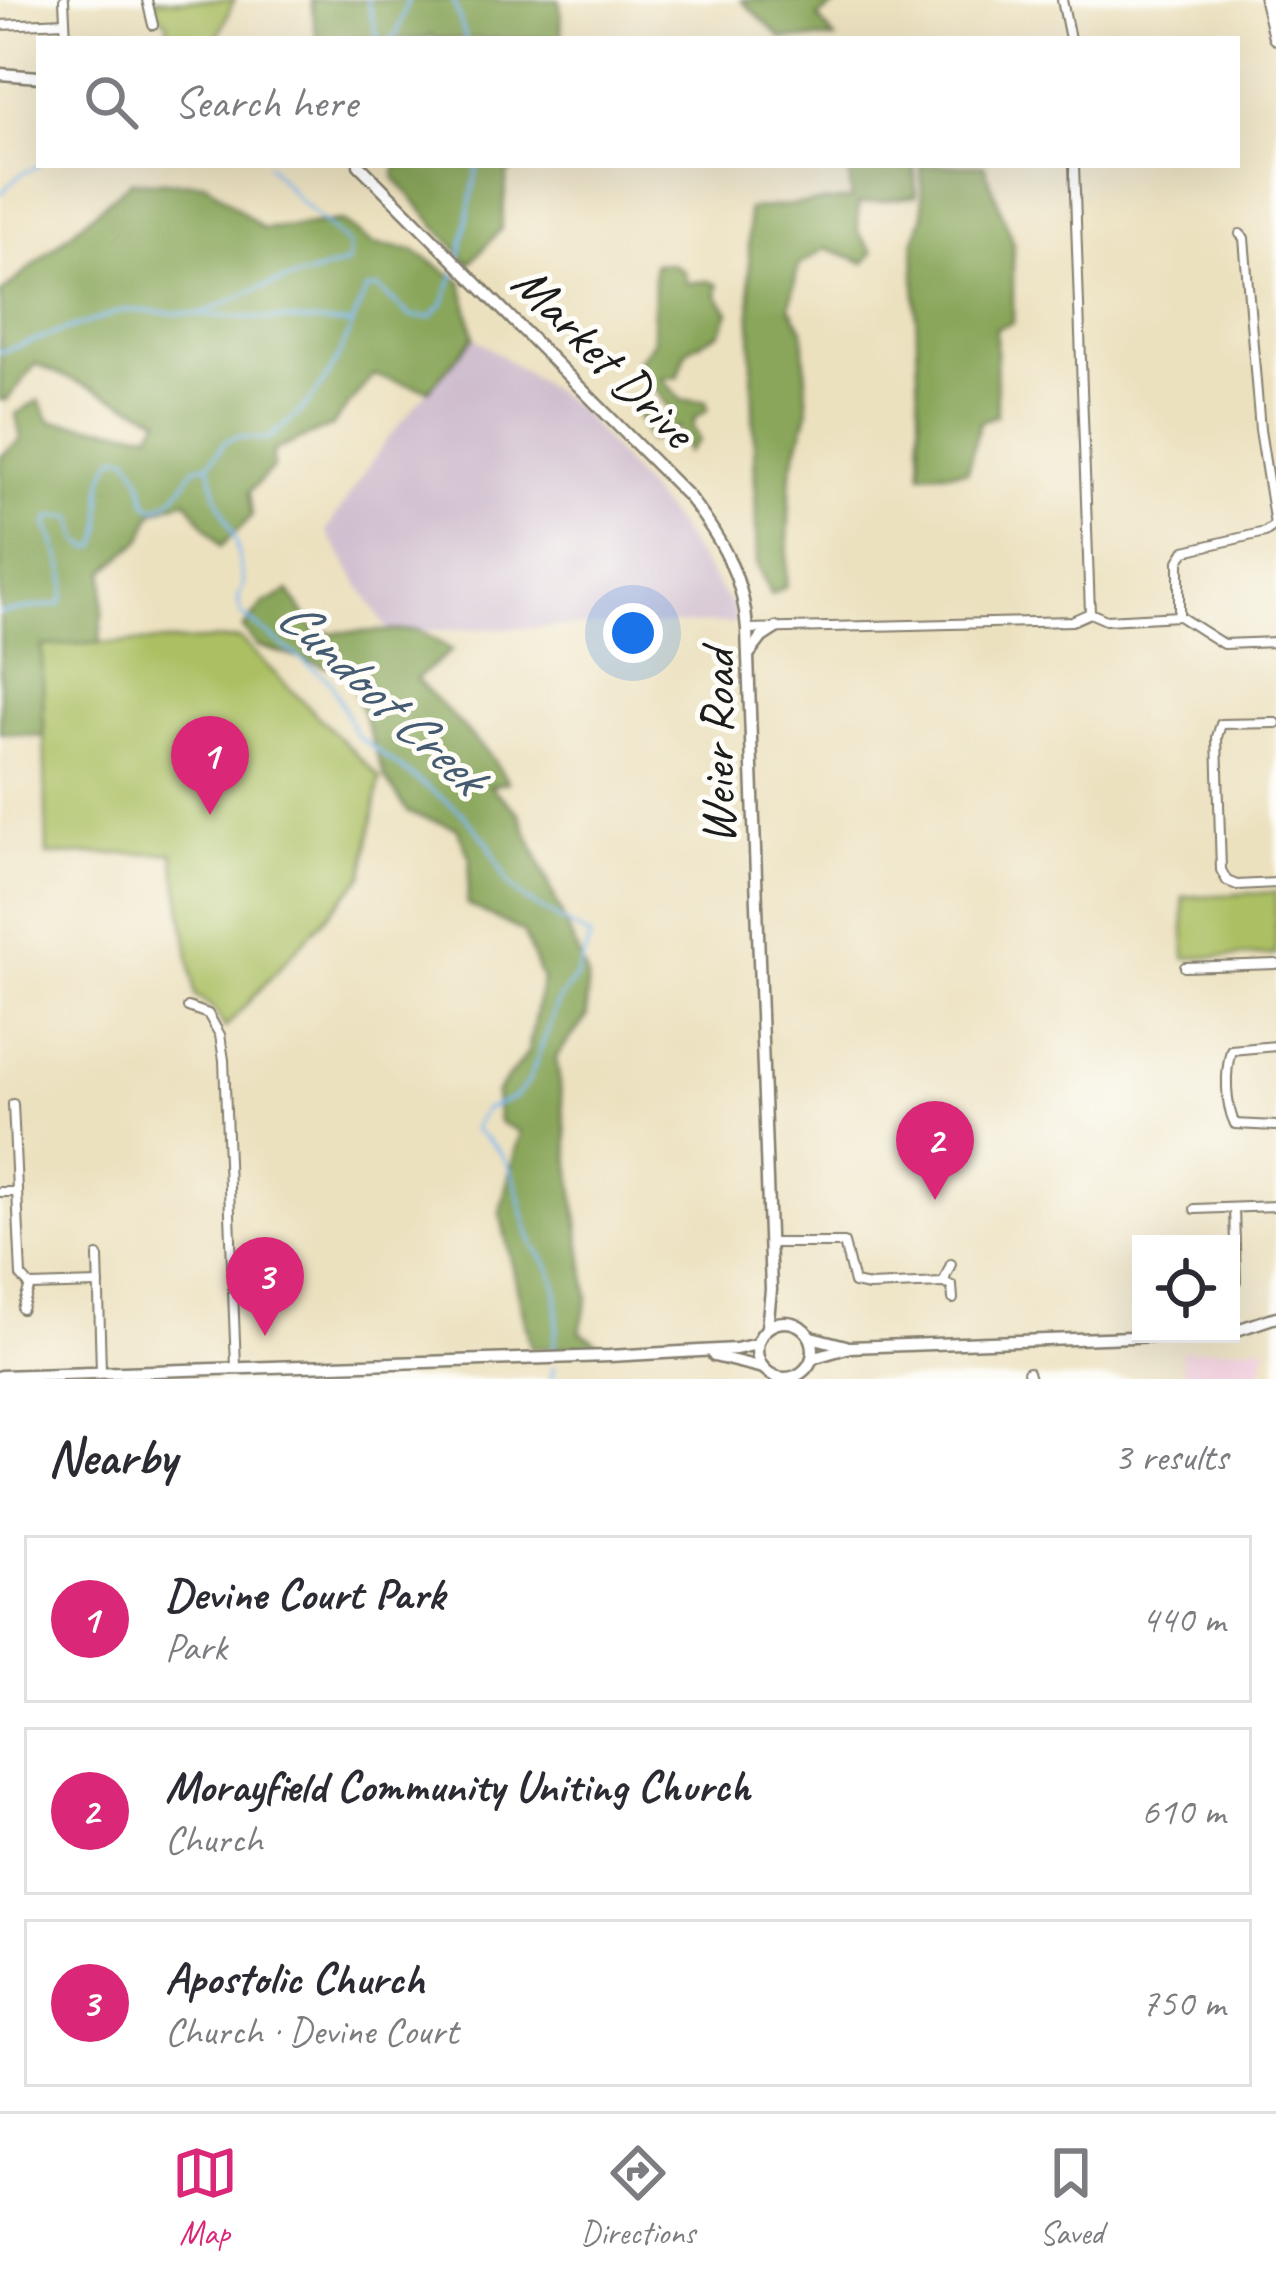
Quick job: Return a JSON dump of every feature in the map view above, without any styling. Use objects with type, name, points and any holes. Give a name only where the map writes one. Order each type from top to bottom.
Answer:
[{"type":"highway","points":[[1267,0],[1276,37]]},
{"type":"main road","points":[[0,74],[36,77]]},
{"type":"main road","name":"Market Drive","points":[[362,168],[688,497],[716,531],[740,587],[747,629]]},
{"type":"main road","points":[[748,659],[762,637],[776,628]]},
{"type":"main road","name":"Weier Road","points":[[747,629],[771,1290],[767,1328]]},
{"type":"main road","name":"Weier Road","points":[[771,1290],[790,1322]]},
{"type":"main road","points":[[1240,1328],[1276,1317]]},
{"type":"main road","points":[[0,1376],[742,1349],[757,1344],[767,1328],[790,1322],[811,1336],[850,1347]]},
{"type":"main road","points":[[608,1355],[718,1356],[763,1368],[780,1378],[804,1375],[812,1358],[811,1336]]},
{"type":"main road","points":[[812,1358],[850,1347],[1132,1337]]},
{"type":"main road","points":[[757,1344],[763,1368]]},
{"type":"street","points":[[64,0],[66,36]]},
{"type":"street","points":[[147,0],[153,25]]},
{"type":"street","points":[[1062,0],[1069,36]]},
{"type":"street","points":[[0,25],[65,22]]},
{"type":"street","points":[[1074,168],[1090,613]]},
{"type":"street","points":[[1240,234],[1259,430],[1275,525],[1273,533],[1185,551],[1179,561],[1179,616],[1223,644],[1276,642]]},
{"type":"street","name":"Weier Road","points":[[747,629],[1072,620],[1090,613],[1106,620],[1179,616]]},
{"type":"street","points":[[1276,724],[1220,724],[1217,737],[1221,870],[1227,881],[1237,885],[1276,883]]},
{"type":"street","points":[[1185,968],[1276,964]]},
{"type":"street","points":[[188,1007],[208,1014],[220,1035],[224,1060],[236,1367]]},
{"type":"street","points":[[1276,1046],[1231,1050],[1228,1062],[1229,1113],[1235,1124],[1276,1126]]},
{"type":"street","points":[[13,1104],[21,1276],[29,1286]]},
{"type":"street","points":[[0,1192],[17,1192]]},
{"type":"street","points":[[1196,1209],[1276,1206]]},
{"type":"street","points":[[1234,1208],[1235,1235]]},
{"type":"street","points":[[767,1243],[844,1243],[854,1283],[944,1283],[952,1286],[952,1299]]},
{"type":"street","points":[[98,1256],[101,1372]]},
{"type":"street","points":[[944,1283],[951,1264]]},
{"type":"street","points":[[29,1286],[99,1284]]},
{"type":"street","points":[[22,1309],[29,1286]]},
{"type":"shaded area","points":[[474,337],[579,409],[674,522],[735,611],[735,623],[388,631],[326,531],[387,439]]},
{"type":"shaded area","points":[[1267,1345],[1260,1379],[1185,1379],[1180,1351]]},
{"type":"green space","points":[[155,0],[234,0],[218,36],[160,36],[168,24],[155,11]]},
{"type":"green space","points":[[311,0],[560,0],[562,36],[317,36]]},
{"type":"green space","points":[[741,0],[843,0],[818,17],[833,36],[779,36]]},
{"type":"green space","points":[[396,168],[516,168],[507,174],[501,229],[469,264],[394,177]]},
{"type":"green space","points":[[849,168],[914,168],[916,196],[858,204],[858,232],[873,252],[865,263],[826,248],[798,266],[790,307],[803,330],[808,412],[791,471],[786,586],[771,595],[757,565],[748,209],[851,199]]},
{"type":"green space","points":[[921,168],[985,168],[1013,242],[1013,323],[996,328],[997,415],[980,422],[967,471],[921,473],[914,243],[923,214]]},
{"type":"green space","points":[[131,181],[206,183],[263,229],[342,221],[373,244],[413,250],[462,282],[474,337],[429,390],[373,375],[332,426],[273,451],[273,468],[249,492],[252,516],[221,547],[186,500],[153,512],[142,539],[105,571],[100,643],[42,646],[44,737],[0,733],[0,457],[21,440],[16,414],[39,400],[50,421],[150,433],[160,418],[36,364],[7,400],[0,400],[0,294]]},
{"type":"green space","points":[[671,263],[685,272],[686,283],[718,285],[717,295],[729,312],[721,332],[687,350],[678,377],[662,378],[681,400],[706,401],[708,410],[695,418],[693,428],[699,440],[687,452],[679,427],[650,441],[631,402],[637,395],[657,425],[674,415],[637,362],[653,342],[654,264]]},
{"type":"green space","points":[[289,591],[317,633],[418,630],[452,650],[416,679],[490,755],[508,782],[490,786],[519,813],[587,975],[587,1017],[556,1057],[588,1297],[580,1331],[601,1346],[531,1348],[500,1212],[520,1132],[499,1122],[496,1093],[528,1052],[542,980],[523,932],[467,904],[470,859],[457,828],[409,813],[385,778],[349,673],[257,646],[243,628],[264,604]]},
{"type":"green space","points":[[240,639],[380,778],[363,876],[225,1028],[213,1008],[195,995],[173,853],[47,855],[42,645]]},
{"type":"green space","points":[[1276,892],[1276,955],[1185,958],[1183,897]]},
{"type":"waterway","name":"Cundoot Creek","points":[[367,0],[377,36]]},
{"type":"waterway","name":"Cundoot Creek","points":[[394,36],[408,0]]},
{"type":"waterway","name":"Cundoot Creek","points":[[453,0],[465,36]]},
{"type":"waterway","points":[[0,194],[36,167]]},
{"type":"waterway","points":[[203,313],[260,288],[348,263],[349,245],[271,168]]},
{"type":"waterway","name":"Cundoot Creek","points":[[460,257],[477,168]]},
{"type":"waterway","name":"Cundoot Creek","points":[[457,267],[443,304],[431,317],[412,317],[378,288],[366,290],[329,374],[303,409],[265,440],[239,437],[226,441],[209,464],[235,539],[244,584],[238,599],[241,614],[330,681],[357,736],[461,812],[488,843],[508,884],[524,899],[590,937],[577,976],[558,1001],[529,1081],[515,1097],[484,1110],[473,1129],[510,1168],[533,1243],[553,1276],[558,1304],[553,1351]]},
{"type":"waterway","points":[[0,352],[125,310],[351,324]]},
{"type":"waterway","points":[[0,613],[60,604],[65,574],[47,524],[51,517],[73,517],[79,540],[90,548],[97,546],[104,479],[116,456],[128,457],[141,478],[146,503],[154,508],[173,498],[195,467],[209,464]]},
{"type":"waterway","name":"Cundoot Creek","points":[[551,1379],[554,1366]]},
{"type":"place","name":"Devine Court Park","points":[[210,815]]},
{"type":"place","name":"Morayfield Community Uniting Church","points":[[935,1200]]},
{"type":"place","name":"Apostolic Church","points":[[265,1336]]}]
